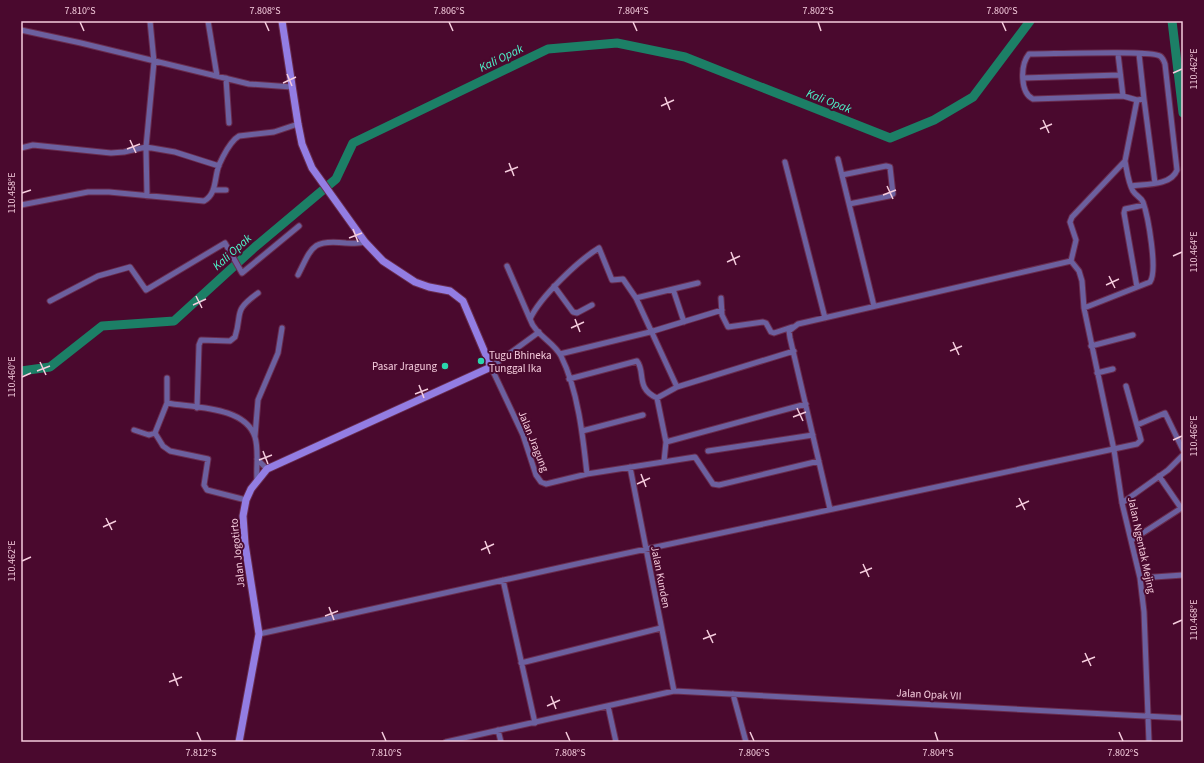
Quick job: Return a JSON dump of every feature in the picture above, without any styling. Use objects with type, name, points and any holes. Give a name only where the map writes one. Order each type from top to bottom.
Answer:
[{"type":"street","points":[[147,196],[146,147],[154,62],[150,21]]},
{"type":"street","points":[[208,21],[217,76]]},
{"type":"street","points":[[282,21],[298,124],[307,159],[317,176],[365,242],[383,261],[398,272],[429,287],[450,292],[460,298],[466,308],[491,367],[539,332]]},
{"type":"street","points":[[21,30],[249,84],[292,87]]},
{"type":"street","points":[[1131,186],[1155,183],[1173,178],[1177,170],[1165,64],[1163,58],[1158,55],[1139,54],[1029,54],[1025,59],[1023,88],[1028,97],[1034,99],[1123,96],[1137,100],[1144,99]]},
{"type":"street","points":[[1118,54],[1123,96]]},
{"type":"street","points":[[1139,54],[1155,183]]},
{"type":"street","points":[[1023,78],[1120,75]]},
{"type":"street","points":[[226,78],[229,123]]},
{"type":"street","points":[[1084,308],[1150,282],[1154,272],[1144,205],[1141,198],[1134,193],[1125,161],[1137,100]]},
{"type":"street","points":[[21,205],[88,192],[109,192],[204,201],[209,198],[213,190],[219,166],[231,143],[239,136],[274,132],[298,124]]},
{"type":"street","points":[[21,148],[33,145],[111,153],[124,152],[146,147],[175,152],[219,166]]},
{"type":"street","points":[[838,159],[874,306]]},
{"type":"street","points":[[721,298],[722,315],[728,326],[763,322],[766,323],[771,332],[774,333],[798,324],[1071,261],[1076,240],[1070,227],[1072,217],[1125,161]]},
{"type":"street","points":[[785,162],[824,318]]},
{"type":"street","points":[[842,175],[886,166],[890,167],[893,194],[849,204]]},
{"type":"street","points":[[213,190],[226,190]]},
{"type":"street","points":[[1136,287],[1124,213],[1125,209],[1144,205]]},
{"type":"street","points":[[50,301],[98,276],[130,266],[146,290],[225,243],[242,273],[299,226]]},
{"type":"street","points":[[298,275],[311,250],[320,243],[328,241],[350,243],[365,242]]},
{"type":"street","points":[[530,319],[554,286],[591,253],[599,248],[612,280],[623,279],[636,298],[650,332],[677,387]]},
{"type":"street","name":"Jalan Ngentak Mejing","points":[[1071,261],[1079,272],[1082,281],[1084,308],[1091,346],[1114,450],[1122,503],[1140,578],[1144,612],[1149,742]]},
{"type":"street","points":[[507,266],[530,319],[539,332],[560,354],[579,411],[587,474]]},
{"type":"street","points":[[636,298],[698,283]]},
{"type":"street","points":[[554,286],[570,310],[573,312],[576,313],[592,305]]},
{"type":"street","points":[[673,289],[684,322]]},
{"type":"street","points":[[196,408],[199,345],[201,340],[230,341],[235,337],[240,309],[246,302],[258,293]]},
{"type":"street","points":[[560,354],[650,332],[722,310]]},
{"type":"street","points":[[792,327],[789,331],[830,509]]},
{"type":"street","points":[[257,480],[255,437],[258,400],[278,353],[282,328]]},
{"type":"street","points":[[1091,346],[1133,334]]},
{"type":"street","points":[[657,398],[677,387],[794,351]]},
{"type":"street","points":[[569,379],[637,361],[643,385],[647,391],[657,398],[666,442],[664,460]]},
{"type":"street","name":"Jalan Jogotirto","points":[[239,742],[259,634],[245,544],[243,516],[246,500],[257,480],[267,469],[491,367]]},
{"type":"street","name":"Jalan Jragung","points":[[491,367],[519,425],[536,475],[541,482],[546,484],[587,474],[664,460],[695,457],[713,484],[719,485],[819,461]]},
{"type":"street","points":[[1097,373],[1113,369]]},
{"type":"street","points":[[134,430],[149,435],[154,433],[167,403],[167,378]]},
{"type":"street","points":[[259,634],[830,509],[1114,450],[1140,443],[1137,425],[1126,386]]},
{"type":"street","points":[[167,403],[225,412],[235,415],[249,425],[255,437]]},
{"type":"street","points":[[666,442],[806,404]]},
{"type":"street","points":[[1137,425],[1165,413],[1183,450]]},
{"type":"street","points":[[582,431],[643,415]]},
{"type":"street","points":[[154,433],[163,446],[170,451],[208,459],[204,485],[207,490],[246,500]]},
{"type":"street","points":[[708,451],[813,435]]},
{"type":"street","points":[[1122,503],[1159,476],[1183,455]]},
{"type":"street","points":[[257,459],[267,469]]},
{"type":"street","name":"Jalan Kunden","points":[[630,467],[674,691]]},
{"type":"street","points":[[1132,540],[1182,508],[1159,476]]},
{"type":"street","points":[[1140,578],[1183,575]]},
{"type":"street","points":[[503,580],[535,723]]},
{"type":"street","points":[[521,663],[662,628]]},
{"type":"street","name":"Jalan Opak VII","points":[[446,742],[469,739],[498,730],[674,691],[1183,718]]},
{"type":"street","points":[[734,694],[746,742]]},
{"type":"street","points":[[608,706],[616,742]]},
{"type":"street","points":[[498,730],[501,742]]},
{"type":"waterway","name":"Kali Opak","points":[[21,371],[50,367],[102,326],[174,321],[255,247],[336,179],[353,143],[548,49],[617,43],[685,57],[890,138],[934,120],[973,97],[1030,21]]},
{"type":"waterway","name":"Kali Opak","points":[[1172,21],[1183,113]]},
{"type":"place","name":"Tugu Bhineka Tunggal Ika","points":[[481,361]]},
{"type":"place","name":"Pasar Jragung","points":[[445,366]]}]
